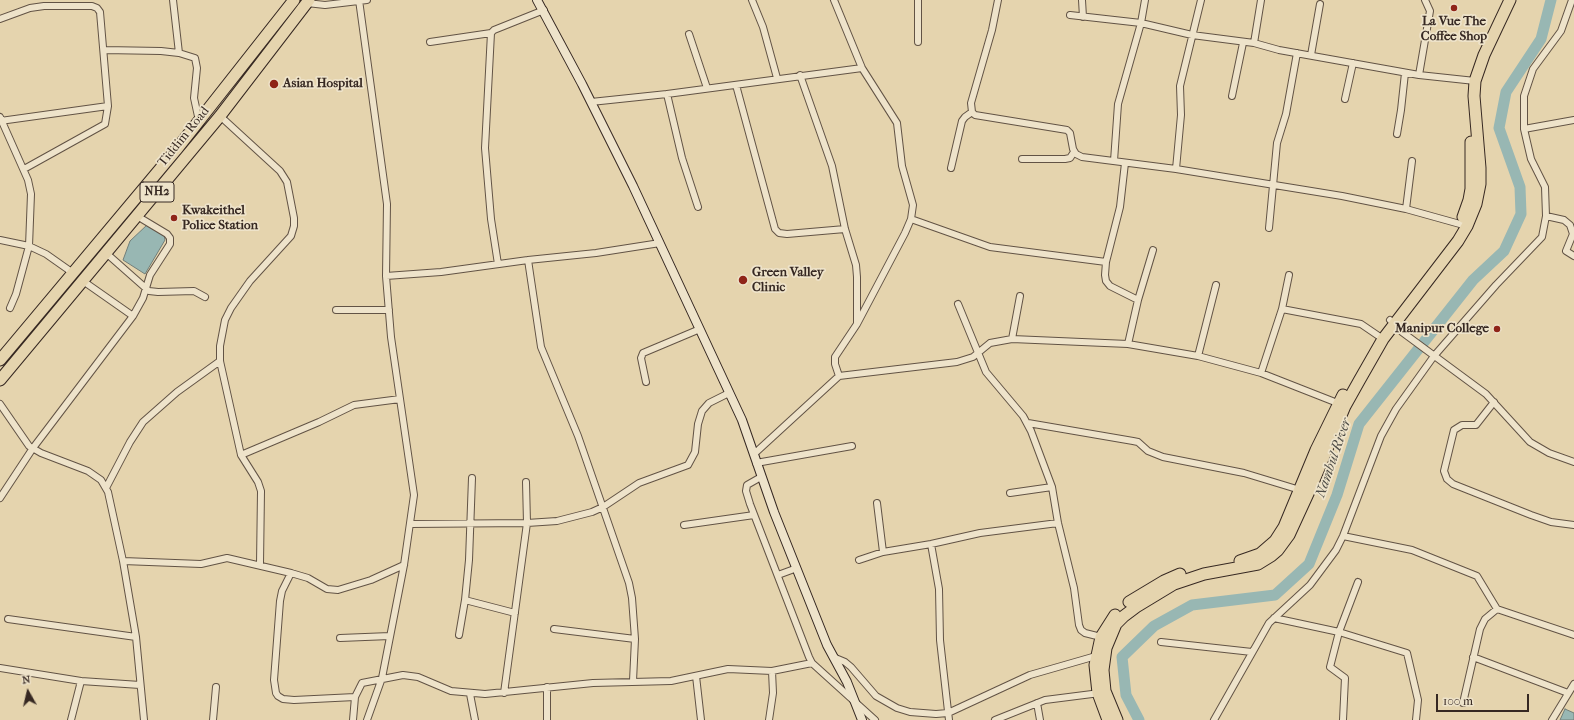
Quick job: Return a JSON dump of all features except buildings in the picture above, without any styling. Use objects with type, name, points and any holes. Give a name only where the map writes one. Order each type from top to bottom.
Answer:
[{"type":"highway","name":"Tiddim Road","points":[[0,360],[200,121],[294,0]]},
{"type":"highway","points":[[1108,720],[1095,665],[1101,637],[1110,621],[1118,610],[1164,581],[1191,570],[1247,559],[1269,548],[1284,526],[1316,450],[1381,337],[1438,267],[1476,204],[1480,184],[1480,168],[1474,96],[1471,81],[1502,0]]},
{"type":"highway","points":[[1471,81],[1510,0]]},
{"type":"highway","name":"Tiddim Road","points":[[0,380],[220,116],[308,1]]},
{"type":"highway","points":[[1117,720],[1102,692],[1106,648],[1113,631],[1124,616],[1174,584],[1204,574],[1258,564],[1278,550],[1288,535],[1312,485],[1342,405]]},
{"type":"street","points":[[173,0],[179,53]]},
{"type":"street","points":[[308,1],[325,6],[367,0]]},
{"type":"street","points":[[537,0],[544,10],[591,102],[660,243],[742,420],[754,454],[760,478],[794,569],[833,657],[856,703],[862,720]]},
{"type":"street","points":[[752,0],[763,27],[777,78]]},
{"type":"street","points":[[834,0],[862,68],[899,128],[902,166],[913,200],[911,220],[857,324],[835,357],[835,364],[839,376]]},
{"type":"street","points":[[918,0],[918,42]]},
{"type":"street","points":[[972,112],[971,103],[992,30],[998,0]]},
{"type":"street","points":[[1082,0],[1083,17]]},
{"type":"street","points":[[1114,161],[1118,104],[1141,23],[1145,0]]},
{"type":"street","points":[[1176,169],[1181,114],[1180,91],[1201,0]]},
{"type":"street","points":[[1254,43],[1261,0]]},
{"type":"street","points":[[1419,75],[1430,11],[1425,0]]},
{"type":"street","points":[[1214,720],[1269,622],[1310,585],[1328,562],[1343,536],[1387,424],[1433,355],[1496,285],[1542,237],[1546,216],[1545,187],[1531,159],[1524,129],[1524,96],[1533,68],[1561,31],[1572,0]]},
{"type":"street","points":[[359,1],[387,204],[386,276],[389,310],[400,399],[413,483],[413,508],[404,565],[382,678],[367,720]]},
{"type":"street","points":[[1311,55],[1320,4]]},
{"type":"street","points":[[0,18],[30,8],[92,6],[97,8],[100,12],[108,106],[105,124],[101,128],[24,169]]},
{"type":"street","points":[[430,42],[491,33],[494,30],[544,10]]},
{"type":"street","points":[[1070,15],[1141,23],[1192,35],[1243,43],[1254,43],[1297,53],[1405,73],[1471,81]]},
{"type":"street","points":[[491,33],[485,148],[491,219],[498,264]]},
{"type":"street","points":[[689,34],[707,88]]},
{"type":"street","points":[[1232,96],[1243,43]]},
{"type":"street","points":[[104,50],[179,53],[191,56],[197,62],[194,98],[200,121]]},
{"type":"street","points":[[1269,228],[1277,143],[1286,114],[1297,53]]},
{"type":"street","points":[[1345,99],[1353,63]]},
{"type":"street","points":[[591,102],[667,94],[777,78],[862,68]]},
{"type":"street","points":[[1397,134],[1405,73]]},
{"type":"street","points":[[800,75],[832,166],[845,229],[857,272],[857,324]]},
{"type":"street","points":[[736,85],[775,229],[779,233],[787,234],[845,229]]},
{"type":"street","points":[[667,94],[682,158],[698,207]]},
{"type":"street","points":[[10,308],[16,294],[29,246],[31,194],[24,169],[0,119],[108,106]]},
{"type":"street","points":[[972,112],[979,116],[1067,130],[1070,133],[1074,152],[1070,158],[1022,160]]},
{"type":"street","points":[[951,168],[962,121],[972,112]]},
{"type":"street","points":[[220,116],[280,171],[287,182],[294,218],[294,226],[291,236],[250,281],[228,314],[221,338],[220,361],[241,455],[258,482],[260,491],[260,564]]},
{"type":"street","points":[[1524,129],[1574,120]]},
{"type":"street","points":[[1074,152],[1082,157],[1176,169],[1342,196],[1406,209],[1463,225]]},
{"type":"street","points":[[1406,209],[1412,161]]},
{"type":"street","points":[[1126,163],[1118,213],[1106,262],[1105,275],[1106,281],[1110,286],[1138,300]]},
{"type":"street","points":[[0,498],[34,449],[140,305],[150,275],[171,241],[167,234],[137,216]]},
{"type":"street","points":[[1546,216],[1564,220],[1570,225],[1573,234],[1566,251],[1574,256]]},
{"type":"street","points":[[911,220],[990,247],[1106,262]]},
{"type":"street","points":[[0,240],[29,246],[46,254],[74,273]]},
{"type":"street","points":[[386,276],[441,272],[528,260],[596,254],[660,243]]},
{"type":"street","points":[[1128,344],[1138,300],[1153,250]]},
{"type":"street","points":[[106,253],[146,289],[158,292],[194,291],[205,297]]},
{"type":"street","points":[[528,260],[541,347],[578,436],[629,583],[632,598],[635,639],[633,681]]},
{"type":"street","points":[[1260,373],[1282,309],[1289,275]]},
{"type":"street","points":[[83,281],[132,316]]},
{"type":"street","points":[[1198,356],[1216,285]]},
{"type":"street","points":[[1012,339],[1020,296]]},
{"type":"street","points":[[958,304],[979,354],[992,380],[1028,423],[1052,487],[1058,523],[1074,588],[1079,625],[1081,630],[1086,633],[1101,637]]},
{"type":"street","points":[[1282,309],[1361,324],[1381,337]]},
{"type":"street","points":[[336,310],[389,310]]},
{"type":"street","points":[[1392,322],[1402,332],[1494,402],[1534,445],[1549,454],[1574,462]]},
{"type":"street","points":[[646,382],[641,358],[643,353],[700,329]]},
{"type":"street","points":[[754,454],[839,376],[957,362],[979,354],[990,344],[1012,339],[1128,344],[1198,356],[1260,373],[1342,405]]},
{"type":"street","points":[[106,488],[130,442],[143,422],[177,392],[220,361]]},
{"type":"street","points":[[411,524],[527,523],[574,518],[603,507],[639,483],[688,465],[695,452],[698,424],[702,411],[709,403],[729,392]]},
{"type":"street","points":[[241,455],[319,422],[354,405],[400,399]]},
{"type":"street","points":[[1494,402],[1476,425],[1462,425],[1454,430],[1444,471],[1447,479],[1453,484],[1531,515],[1552,522],[1574,525]]},
{"type":"street","points":[[0,404],[21,437],[34,449],[88,471],[102,480],[106,488],[112,502],[136,637],[144,720]]},
{"type":"street","points":[[1028,423],[1138,442],[1148,451],[1163,457],[1244,473],[1300,490]]},
{"type":"street","points":[[756,463],[852,446]]},
{"type":"street","points":[[459,635],[465,600],[471,523],[472,478]]},
{"type":"street","points":[[760,478],[750,482],[747,485],[746,490],[793,619],[812,663],[875,720]]},
{"type":"street","points":[[504,692],[527,523],[526,482]]},
{"type":"street","points":[[1010,493],[1052,487]]},
{"type":"street","points":[[877,503],[883,552]]},
{"type":"street","points":[[684,525],[754,515]]},
{"type":"street","points":[[859,560],[883,552],[931,544],[980,532],[1058,523]]},
{"type":"street","points":[[1343,536],[1412,550],[1477,576],[1497,609],[1574,634]]},
{"type":"street","points":[[931,544],[939,589],[940,640],[949,717]]},
{"type":"street","points":[[123,561],[201,564],[224,558],[260,564],[308,578],[327,589],[338,590],[371,580],[404,565]]},
{"type":"street","points":[[778,575],[794,569]]},
{"type":"street","points":[[291,573],[282,591],[280,601],[274,680],[276,694],[283,699],[355,697]]},
{"type":"street","points":[[1343,720],[1345,678],[1330,667],[1339,632],[1358,582]]},
{"type":"street","points":[[465,600],[514,613]]},
{"type":"street","points":[[1463,703],[1473,657],[1483,622],[1497,609]]},
{"type":"street","points":[[1274,618],[1339,632],[1407,653],[1418,700],[1416,720]]},
{"type":"street","points":[[8,619],[136,637]]},
{"type":"street","points":[[554,629],[635,639]]},
{"type":"street","points":[[340,638],[390,636]]},
{"type":"street","points":[[1161,642],[1252,652]]},
{"type":"street","points":[[833,657],[845,662],[876,696],[898,708],[910,712],[949,717],[1024,677],[1096,656]]},
{"type":"street","points":[[1473,657],[1568,693]]},
{"type":"street","points":[[353,720],[355,697],[361,684],[382,678],[410,675],[451,691],[470,694],[633,681],[671,681],[728,669],[772,671],[812,663]]},
{"type":"street","points":[[0,668],[81,681],[140,684]]},
{"type":"street","points":[[769,720],[773,693],[772,671]]},
{"type":"street","points":[[696,676],[701,720]]},
{"type":"street","points":[[71,720],[81,681]]},
{"type":"street","points":[[1552,720],[1574,684]]},
{"type":"street","points":[[213,720],[216,687]]},
{"type":"street","points":[[546,687],[547,720]]},
{"type":"street","points":[[995,720],[1037,703],[1102,692]]},
{"type":"street","points":[[470,694],[474,715]]},
{"type":"street","points":[[1037,703],[1040,720]]},
{"type":"water","points":[[147,225],[164,235],[165,240],[145,274],[123,260],[130,241]]},
{"type":"water","points":[[1565,709],[1574,713],[1574,720],[1560,720]]},
{"type":"waterway","name":"Nambul River","points":[[1139,720],[1126,695],[1122,657],[1154,626],[1192,605],[1275,595],[1309,564],[1337,495],[1359,424],[1473,280],[1504,251],[1521,214],[1520,187],[1499,128],[1506,92],[1541,39],[1551,0]]},
{"type":"place","name":"La Vue The Coffee Shop","points":[[1454,8]]},
{"type":"place","name":"Asian Hospital","points":[[274,84]]},
{"type":"place","name":"Kwakeithel Police Station","points":[[174,218]]},
{"type":"place","name":"Green Valley Clinic","points":[[743,280]]},
{"type":"place","name":"Manipur College","points":[[1497,329]]}]
